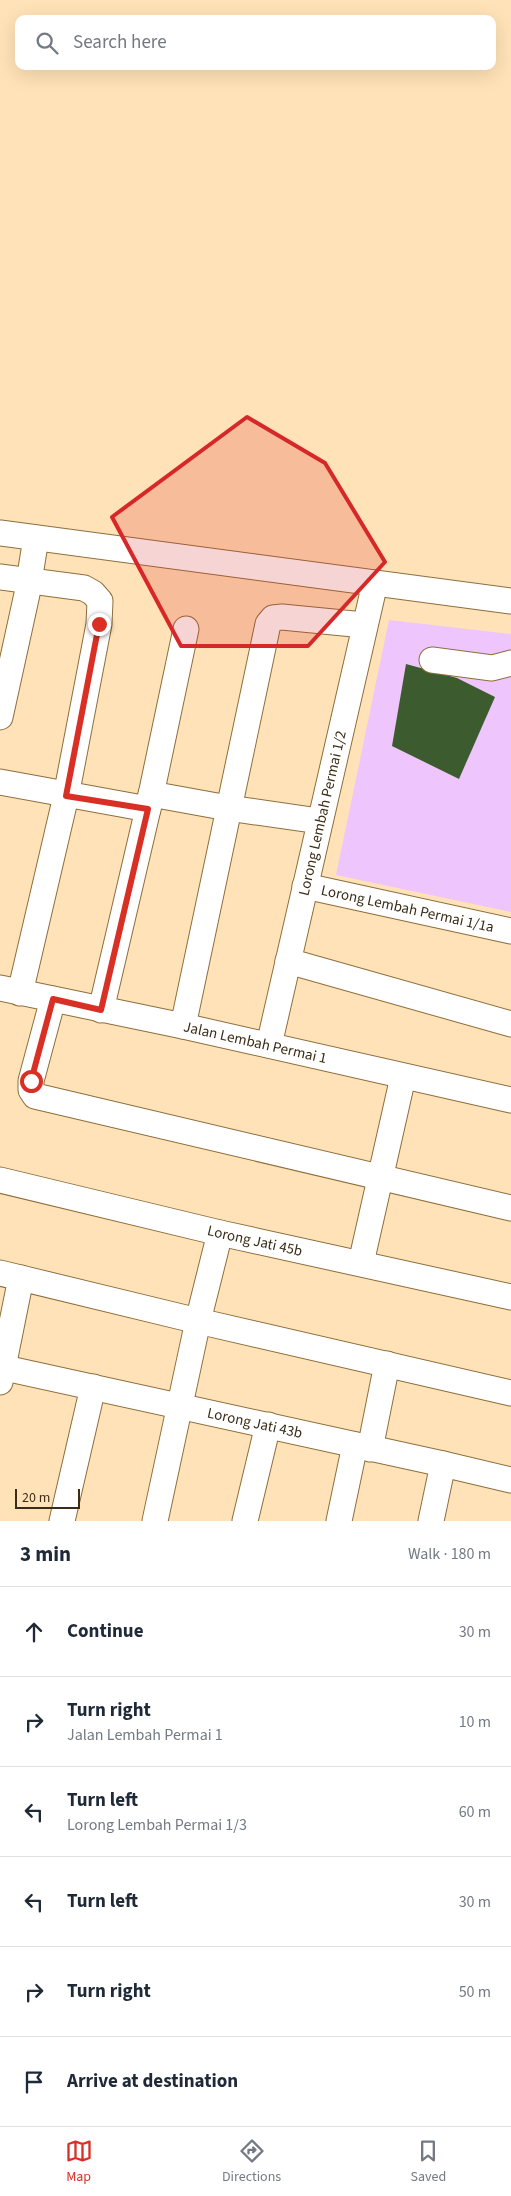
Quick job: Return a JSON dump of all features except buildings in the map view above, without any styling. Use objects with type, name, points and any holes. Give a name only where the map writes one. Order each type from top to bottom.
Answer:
[{"type":"street","points":[[0,533],[511,601]]},
{"type":"street","points":[[0,717],[36,538]]},
{"type":"street","points":[[0,577],[84,588],[100,600],[99,624],[66,796],[10,991]]},
{"type":"street","name":"Lorong Lembah Permai 1/2","points":[[269,1045],[374,583]]},
{"type":"street","points":[[183,1026],[268,624],[272,618],[282,616],[364,625]]},
{"type":"street","points":[[101,1010],[150,802],[186,629]]},
{"type":"street","points":[[432,660],[492,668],[511,663]]},
{"type":"street","points":[[0,782],[66,796],[228,808],[319,820]]},
{"type":"street","name":"Lorong Lembah Permai 1/1a","points":[[304,886],[511,931]]},
{"type":"street","points":[[288,961],[511,1024]]},
{"type":"street","name":"Jalan Lembah Permai 1","points":[[10,991],[183,1026],[511,1100]]},
{"type":"street","points":[[53,999],[31,1081],[31,1090],[35,1096],[511,1208]]},
{"type":"street","points":[[361,1263],[403,1077]]},
{"type":"street","name":"Lorong Jati 45b","points":[[0,1180],[220,1233],[511,1297]]},
{"type":"street","points":[[155,1521],[198,1321],[220,1233]]},
{"type":"street","points":[[1,1372],[10,1275],[198,1321],[511,1393]]},
{"type":"street","points":[[339,1521],[386,1364]]},
{"type":"street","name":"Lorong Jati 43b","points":[[1,1372],[94,1387],[511,1480]]},
{"type":"street","points":[[62,1521],[94,1387]]},
{"type":"street","points":[[245,1521],[268,1425]]},
{"type":"street","points":[[431,1521],[443,1464]]},
{"type":"highlighted area","points":[[247,417],[325,463],[385,562],[308,646],[181,646],[112,517]]},
{"type":"shaded area","points":[[389,620],[511,634],[511,912],[336,875]]},
{"type":"route","points":[[31,1081],[53,999],[101,1010],[148,809],[66,796],[99,624]]}]
